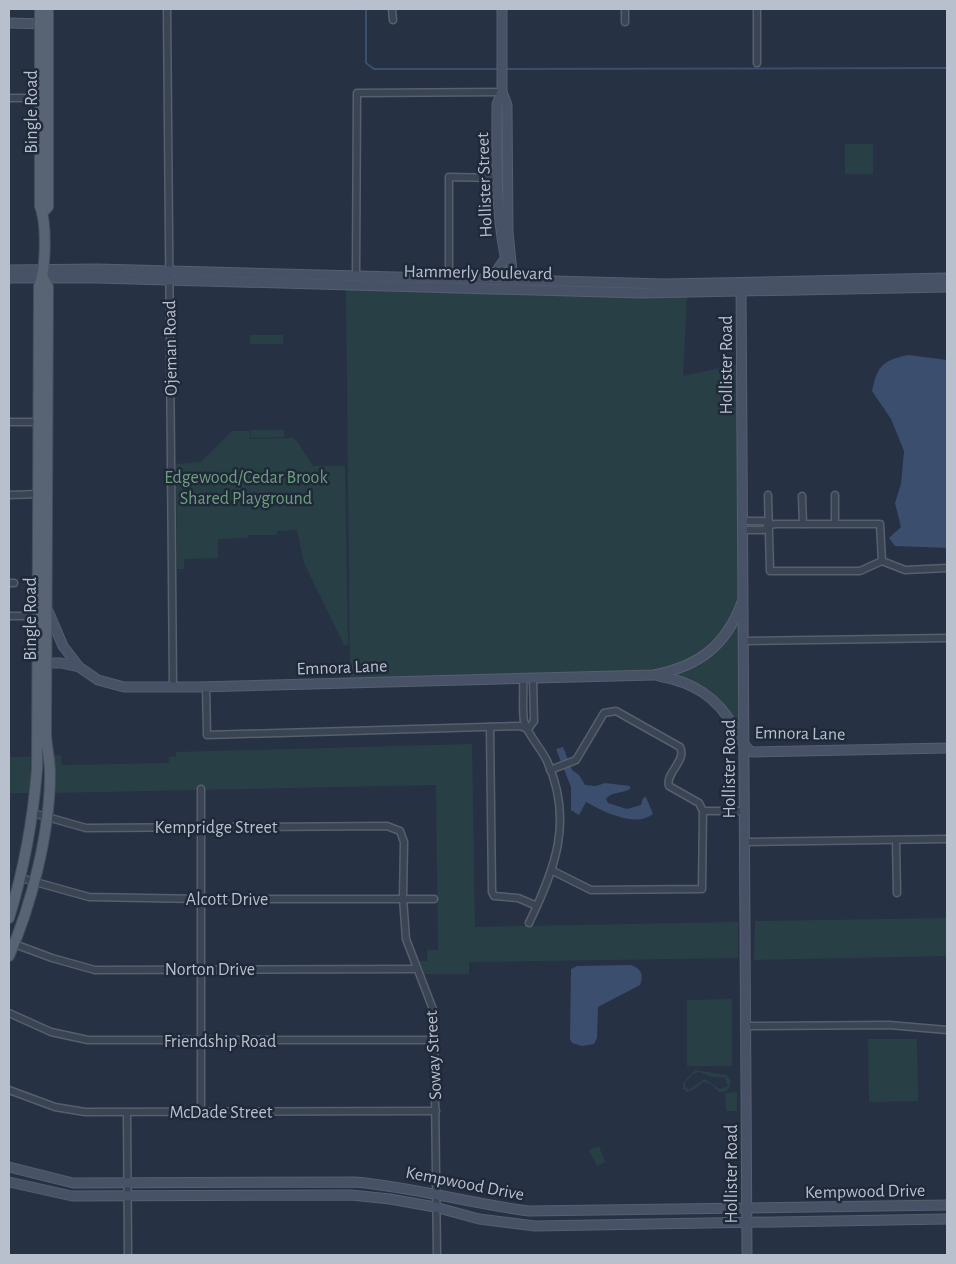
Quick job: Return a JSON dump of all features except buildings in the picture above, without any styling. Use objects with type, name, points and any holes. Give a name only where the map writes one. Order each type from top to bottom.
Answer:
[{"type":"main road","name":"Bingle Road","points":[[40,9],[44,24]]},
{"type":"main road","name":"Bingle Road","points":[[42,663],[37,616],[42,568],[43,356],[39,286],[43,274],[42,212],[40,206],[43,183],[44,24],[48,9]]},
{"type":"main road","name":"Hollister Street","points":[[502,9],[502,92],[507,105],[508,232],[512,272],[509,282]]},
{"type":"main road","points":[[9,23],[44,24]]},
{"type":"main road","name":"Hollister Street","points":[[502,92],[497,104],[499,232],[509,282]]},
{"type":"main road","points":[[482,280],[494,273],[505,259]]},
{"type":"main road","name":"Hammerly Boulevard","points":[[9,270],[43,274],[390,282],[664,284],[741,288],[916,285],[947,287]]},
{"type":"main road","name":"Hammerly Boulevard","points":[[9,278],[43,274]]},
{"type":"main road","name":"Hammerly Boulevard","points":[[282,279],[356,276],[390,282],[449,279],[509,282]]},
{"type":"main road","name":"Hammerly Boulevard","points":[[916,285],[947,278]]},
{"type":"main road","name":"Hollister Road","points":[[741,288],[745,748],[742,811],[746,842],[747,1255]]},
{"type":"main road","name":"Bingle Road","points":[[9,918],[21,878],[34,813],[41,736],[42,663],[46,602],[42,568]]},
{"type":"main road","name":"Emnora Lane","points":[[42,663],[79,668],[110,685],[173,687],[654,675],[677,670],[707,654],[729,630],[744,597]]},
{"type":"main road","points":[[46,602],[54,628],[63,646],[79,668]]},
{"type":"main road","name":"Emnora Lane","points":[[654,675],[676,679],[706,693],[728,716],[745,748],[752,752],[947,748]]},
{"type":"main road","name":"Bingle Road","points":[[9,956],[34,882],[46,817],[50,774],[41,736]]},
{"type":"main road","name":"Kempwood Drive","points":[[9,1167],[73,1183],[129,1185],[366,1183],[529,1212],[947,1205]]},
{"type":"main road","points":[[40,1189],[44,1176]]},
{"type":"main road","name":"Kempwood Drive","points":[[9,1182],[72,1196],[364,1196],[435,1206],[479,1219],[535,1226],[947,1219]]},
{"type":"main road","points":[[291,1196],[292,1183]]},
{"type":"main road","points":[[364,1196],[366,1183]]},
{"type":"main road","points":[[214,1196],[215,1184]]},
{"type":"main road","points":[[844,1220],[845,1208]]},
{"type":"main road","points":[[505,1222],[508,1209]]},
{"type":"main road","points":[[650,1210],[650,1224]]},
{"type":"street","name":"Ojeman Road","points":[[167,9],[173,687]]},
{"type":"street","points":[[392,9],[392,20]]},
{"type":"street","points":[[625,9],[625,22]]},
{"type":"street","points":[[757,9],[757,63]]},
{"type":"street","points":[[356,276],[357,93],[502,92]]},
{"type":"street","points":[[9,98],[43,98]]},
{"type":"street","points":[[449,279],[449,177],[498,178]]},
{"type":"street","points":[[9,422],[42,422]]},
{"type":"street","points":[[9,495],[42,494]]},
{"type":"street","points":[[768,495],[770,570],[860,571],[882,561],[905,570],[947,568]]},
{"type":"street","points":[[835,495],[836,524]]},
{"type":"street","points":[[802,496],[802,524]]},
{"type":"street","points":[[744,526],[764,521],[769,525],[880,524],[882,561]]},
{"type":"street","points":[[9,616],[37,616]]},
{"type":"street","points":[[744,641],[947,638]]},
{"type":"street","points":[[528,678],[534,721],[528,729]]},
{"type":"street","points":[[206,687],[207,734],[520,726],[528,729],[554,768],[560,816],[559,838],[553,871],[529,923]]},
{"type":"street","points":[[553,871],[591,890],[702,889],[703,811],[699,804],[667,783],[681,756],[680,747],[616,711],[604,713],[574,761],[554,768]]},
{"type":"street","points":[[490,727],[492,892],[494,896],[518,898],[537,906]]},
{"type":"street","points":[[201,789],[201,1111]]},
{"type":"street","points":[[703,811],[742,811]]},
{"type":"street","name":"Kempridge Street","points":[[34,813],[86,828],[387,826],[400,831]]},
{"type":"street","name":"Soway Street","points":[[400,831],[404,842],[403,898],[406,940],[434,1012],[436,1040],[436,1255]]},
{"type":"street","points":[[746,842],[947,839]]},
{"type":"street","points":[[896,840],[897,893]]},
{"type":"street","name":"Alcott Drive","points":[[21,878],[89,897],[201,900],[434,898]]},
{"type":"street","name":"Norton Drive","points":[[12,943],[52,958],[95,970],[416,969]]},
{"type":"street","name":"Friendship Road","points":[[9,1013],[51,1032],[88,1040],[202,1042],[436,1040]]},
{"type":"street","points":[[747,1026],[889,1025],[947,1030]]},
{"type":"street","name":"McDade Street","points":[[9,1090],[55,1107],[85,1112],[436,1111]]},
{"type":"street","points":[[128,1113],[128,1255]]},
{"type":"green space","points":[[845,144],[873,144],[873,174],[845,174]]},
{"type":"green space","points":[[346,288],[687,297],[683,376],[738,364],[739,593],[726,624],[717,637],[695,656],[681,663],[648,671],[350,679]]},
{"type":"green space","points":[[250,335],[283,335],[283,344],[250,344]]},
{"type":"green space","points":[[251,430],[284,430],[284,437],[251,438]]},
{"type":"green space","name":"Edgewood/Cedar Brook Shared Playground","points":[[232,431],[250,431],[250,439],[292,438],[296,440],[313,466],[345,466],[348,645],[344,645],[304,563],[297,530],[277,531],[277,535],[248,535],[248,538],[218,539],[218,558],[184,559],[184,569],[177,569],[176,464],[201,462]]},
{"type":"green space","points":[[739,619],[741,729],[678,677],[678,674],[695,664]]},
{"type":"green space","points":[[472,744],[475,927],[738,922],[738,958],[469,962],[469,974],[423,974],[418,961],[427,961],[427,950],[438,950],[436,785],[53,793],[52,756],[61,755],[62,765],[169,763],[169,757],[176,757],[176,752]]},
{"type":"green space","points":[[9,757],[31,757],[30,793],[9,793]]},
{"type":"green space","points":[[947,918],[947,956],[754,960],[755,921]]},
{"type":"green space","points":[[732,999],[732,1066],[687,1066],[687,1000]]},
{"type":"green space","points":[[868,1039],[917,1039],[918,1101],[869,1102]]},
{"type":"green space","points":[[695,1070],[727,1075],[731,1082],[730,1087],[724,1092],[719,1092],[711,1084],[704,1082],[692,1091],[687,1092],[683,1089],[683,1083]],"holes":[[[699,1072],[712,1077],[725,1078],[728,1086],[720,1089],[704,1080],[690,1089],[686,1088],[685,1083],[693,1074]]]},
{"type":"green space","points":[[737,1092],[737,1111],[726,1111],[725,1093]]},
{"type":"green space","points":[[599,1146],[605,1162],[597,1166],[589,1150]]},
{"type":"water","points":[[908,355],[947,360],[947,548],[895,546],[889,538],[901,527],[895,503],[901,484],[904,451],[891,419],[872,391],[876,375],[882,366],[887,362]]},
{"type":"water","points":[[563,747],[572,770],[579,775],[585,785],[596,786],[605,783],[630,786],[630,789],[627,791],[608,796],[606,799],[608,803],[627,809],[641,805],[643,798],[646,797],[653,814],[646,818],[629,819],[610,814],[586,802],[579,815],[571,810],[571,787],[556,749]]},
{"type":"water","points":[[631,965],[641,972],[640,985],[598,1007],[597,1038],[594,1044],[582,1046],[572,1043],[570,1039],[571,969],[577,966]]},
{"type":"waterway","points":[[366,9],[366,63],[374,69],[497,69]]},
{"type":"waterway","points":[[507,69],[947,68]]}]
